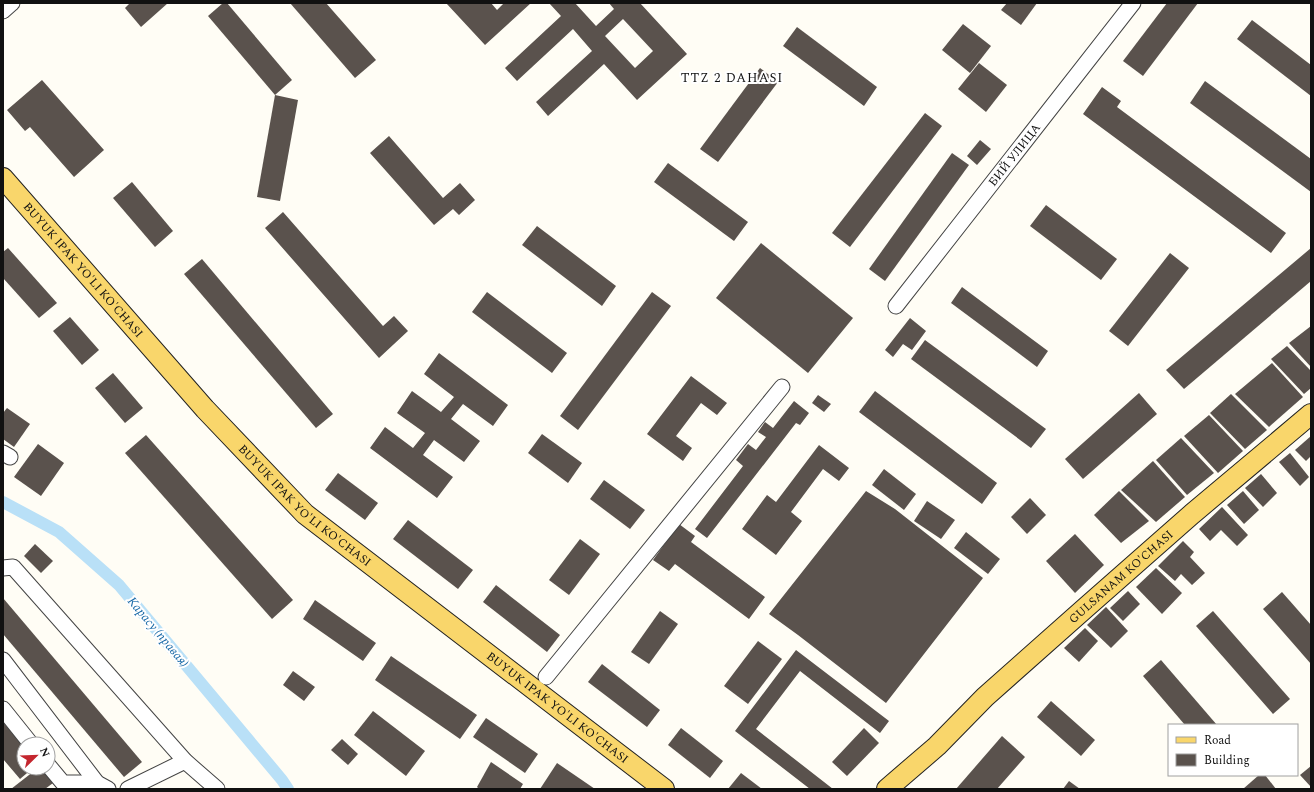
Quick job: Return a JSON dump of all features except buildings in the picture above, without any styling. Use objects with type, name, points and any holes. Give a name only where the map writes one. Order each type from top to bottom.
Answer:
[{"type":"main road","name":"BUYUK IPAK YO'LI KO'CHASI","points":[[3,178],[205,409],[306,514],[652,787]]},
{"type":"main road","name":"BUYUK IPAK YO'LI KO'CHASI","points":[[3,197],[197,418],[297,523],[652,787]]},
{"type":"main road","name":"GULSANAM KO'CHASI","points":[[887,789],[937,746],[985,697],[1088,605],[1198,509],[1311,414]]},
{"type":"main road","name":"GULSANAM KO'CHASI","points":[[909,789],[937,746]]},
{"type":"street","points":[[3,11],[12,3]]},
{"type":"street","name":"БИЙ УЛИЦА","points":[[896,306],[1133,3]]},
{"type":"street","points":[[546,677],[782,387]]},
{"type":"street","points":[[3,568],[13,567],[185,761],[217,789]]},
{"type":"street","points":[[3,660],[102,787]]},
{"type":"street","points":[[3,709],[25,736]]},
{"type":"street","points":[[128,789],[185,761]]},
{"type":"street","points":[[55,776],[60,786],[102,787]]},
{"type":"waterway","name":"Карасу (правая)","points":[[3,502],[59,532],[119,585],[288,789]]},
{"type":"district","name":"TTZ 2 DAHASI","points":[[732,78]]}]
